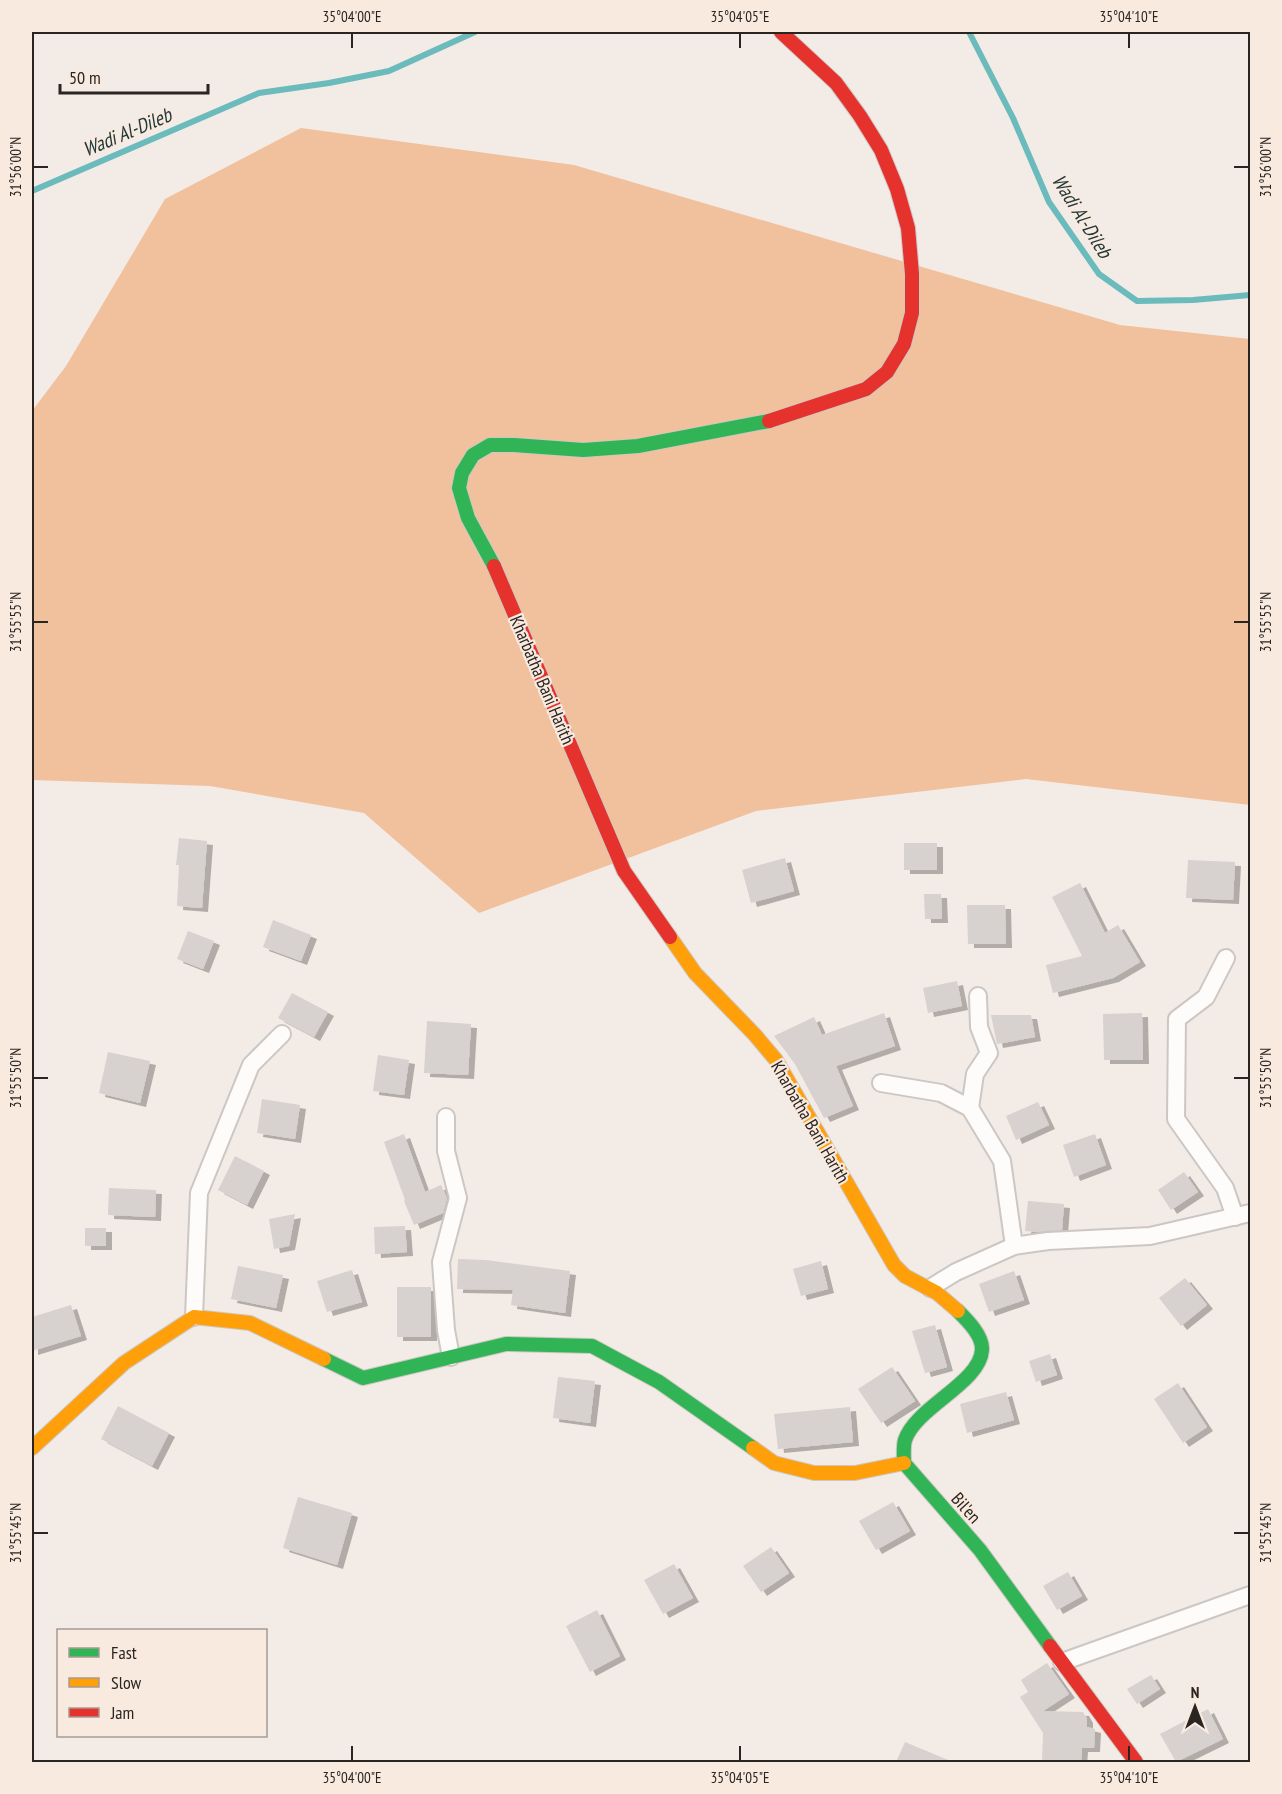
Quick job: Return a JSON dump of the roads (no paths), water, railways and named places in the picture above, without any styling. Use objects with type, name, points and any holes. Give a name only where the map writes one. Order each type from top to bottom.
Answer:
[{"type":"street","name":"Kharbatha Bani Harith","points":[[782,32],[836,83],[881,150],[897,189],[908,228],[912,274],[912,313],[904,344],[887,372],[866,389],[776,420],[638,446],[583,450],[490,444],[473,455],[462,473],[459,488],[468,518],[491,559],[624,871],[695,973],[776,1060],[887,1256],[899,1272],[930,1288]]},
{"type":"street","points":[[32,1448],[124,1363],[194,1317],[250,1323],[363,1378],[506,1344],[592,1346],[659,1382],[774,1463],[814,1473],[855,1473],[904,1463],[904,1439],[920,1417],[974,1371],[982,1354],[981,1341],[971,1325],[948,1301],[930,1288],[956,1272],[1014,1246],[1048,1241],[1150,1236],[1243,1215],[1176,1119],[1177,1019],[1206,998],[1226,958]]},
{"type":"street","points":[[970,1108],[975,1074],[989,1053],[979,1027],[978,996]]},
{"type":"street","points":[[194,1317],[199,1192],[251,1065],[282,1034]]},
{"type":"street","points":[[880,1083],[941,1093],[970,1108],[1002,1161],[1014,1246]]},
{"type":"street","points":[[446,1118],[446,1151],[458,1198],[441,1262],[446,1330],[451,1357]]},
{"type":"street","name":"Bil'en","points":[[904,1463],[980,1550],[1136,1762]]},
{"type":"street","points":[[1062,1662],[1251,1595]]},
{"type":"waterway","name":"Wadi Al-Dileb","points":[[32,191],[259,93],[329,83],[389,71],[475,32]]},
{"type":"waterway","name":"Wadi Al-Dileb","points":[[969,32],[1013,118],[1049,202],[1099,274],[1137,301],[1193,300],[1250,295]]}]
